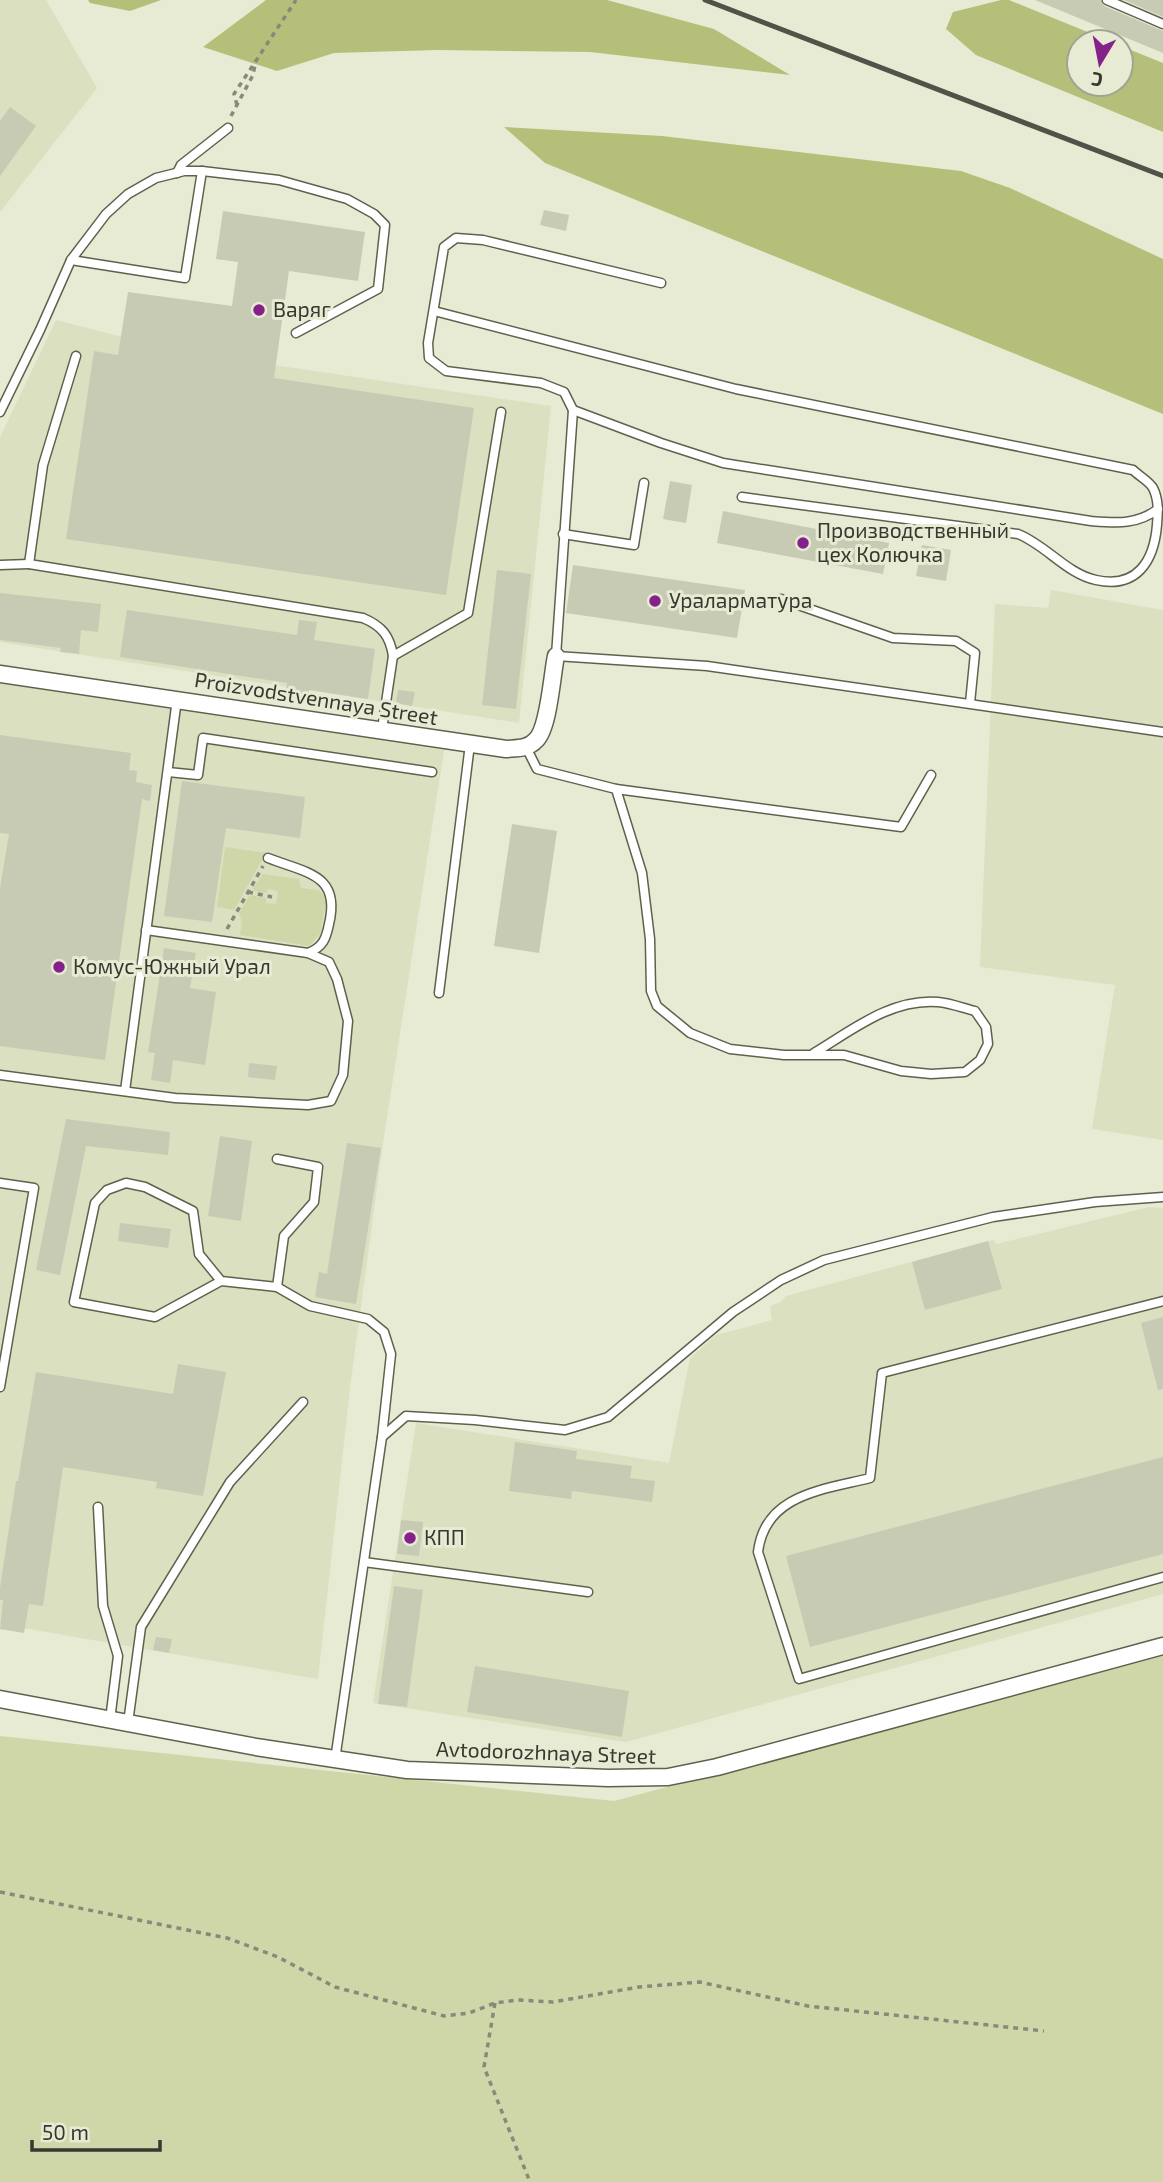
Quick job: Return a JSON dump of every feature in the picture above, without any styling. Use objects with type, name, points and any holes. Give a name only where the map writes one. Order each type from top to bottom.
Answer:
[{"type":"street","points":[[526,747],[538,739],[544,726],[555,656]]},
{"type":"street","name":"Proizvodstvennaya Street","points":[[0,674],[506,749],[526,747]]},
{"type":"street","name":"Avtodorozhnaya Street","points":[[0,1699],[335,1760],[407,1770],[608,1778],[668,1777],[717,1767],[1163,1646]]},
{"type":"lane","points":[[1107,0],[1163,24]]},
{"type":"lane","points":[[177,173],[181,165],[228,128]]},
{"type":"lane","points":[[71,260],[185,278],[202,172]]},
{"type":"lane","points":[[0,412],[71,260],[106,214],[128,194],[156,178],[177,173],[202,172],[279,180],[347,199],[374,214],[384,225],[378,289],[296,333]]},
{"type":"lane","points":[[662,283],[483,240],[456,238],[444,247],[428,343],[429,358],[446,372],[541,383],[564,392],[573,410],[555,656],[707,666],[1163,732]]},
{"type":"lane","points":[[434,311],[736,389],[1133,470],[1152,486],[1158,509],[1156,534],[1146,565],[1134,577],[1106,581],[1096,580],[1074,570],[1035,541],[1018,534],[742,497]]},
{"type":"lane","points":[[29,565],[43,465],[76,356]]},
{"type":"lane","points":[[573,410],[723,463],[1091,521],[1126,523],[1145,518],[1158,509]]},
{"type":"lane","points":[[393,656],[468,613],[501,412]]},
{"type":"lane","points":[[563,534],[634,545],[644,483]]},
{"type":"lane","points":[[0,565],[29,565],[363,618],[378,624],[392,645],[393,656],[382,729]]},
{"type":"lane","points":[[781,599],[893,638],[956,641],[975,653],[970,703]]},
{"type":"lane","points":[[125,1091],[177,699]]},
{"type":"lane","points":[[168,772],[198,775],[203,738],[432,772]]},
{"type":"lane","points":[[439,993],[470,744]]},
{"type":"lane","points":[[526,747],[537,769],[615,789],[901,827],[930,775]]},
{"type":"lane","points":[[615,789],[642,873],[650,939],[650,991],[657,1006],[690,1033],[730,1049],[784,1055],[844,1055],[901,1071],[931,1074],[965,1072],[980,1060],[988,1044],[986,1027],[975,1011],[938,1002],[913,1004],[880,1013],[814,1054]]},
{"type":"lane","points":[[268,858],[313,876],[326,884],[332,893],[333,907],[326,938],[320,949],[309,953]]},
{"type":"lane","points":[[0,1075],[175,1098],[308,1105],[331,1101],[343,1075],[348,1021],[337,979],[329,962],[309,953],[146,930]]},
{"type":"lane","points":[[277,1159],[318,1167],[314,1202],[284,1237],[277,1287]]},
{"type":"lane","points":[[0,1182],[34,1188],[0,1385]]},
{"type":"lane","points":[[221,1281],[199,1254],[193,1211],[145,1187],[125,1183],[107,1190],[95,1203],[74,1302],[155,1317],[221,1281],[277,1287],[310,1306],[369,1319],[384,1332],[391,1354],[382,1437],[335,1760]]},
{"type":"lane","points":[[382,1437],[406,1416],[565,1430],[608,1417],[733,1312],[781,1280],[824,1260],[993,1217],[1096,1202],[1163,1197]]},
{"type":"lane","points":[[1163,1301],[882,1373],[870,1478],[793,1499],[773,1514],[760,1534],[758,1552],[799,1679],[1163,1577]]},
{"type":"lane","points":[[128,1723],[141,1627],[230,1482],[303,1402]]},
{"type":"lane","points":[[98,1507],[103,1606],[118,1656],[110,1720]]},
{"type":"lane","points":[[364,1562],[588,1592]]},
{"type":"path","points":[[256,60],[253,75],[237,107],[234,94],[256,60],[296,0]]},
{"type":"path","points":[[221,940],[268,858]]},
{"type":"path","points":[[248,892],[272,897]]},
{"type":"path","points":[[0,1892],[227,1938],[278,1957],[335,1987],[444,2015],[468,2013],[495,2003],[518,2000],[552,2002],[639,1987],[700,1982],[808,2006],[1044,2031]]},
{"type":"path","points":[[495,2003],[485,2067],[530,2182]]},
{"type":"shaded area","points":[[0,0],[46,0],[97,88],[0,212]]},
{"type":"shaded area","points":[[56,320],[174,350],[551,406],[519,723],[0,642],[0,437]]},
{"type":"shaded area","points":[[1051,590],[1163,610],[1163,1140],[1092,1129],[1115,985],[980,967],[995,604],[1048,608]]},
{"type":"shaded area","points":[[0,683],[444,750],[383,1143],[350,1388],[318,1679],[0,1624]]},
{"type":"shaded area","points":[[225,847],[266,853],[234,910],[217,907]]},
{"type":"shaded area","points":[[263,874],[299,879],[301,888],[318,890],[327,897],[320,934],[309,946],[240,935],[242,923],[239,913],[250,895],[266,898],[266,903],[276,904],[278,891],[254,891],[253,888]]},
{"type":"shaded area","points":[[1149,1207],[1163,1208],[1163,1594],[626,1742],[373,1703],[416,1423],[669,1463],[690,1358],[716,1335],[772,1320],[770,1306],[781,1302],[786,1296],[988,1241],[994,1240],[996,1244]]},
{"type":"shaded area","points":[[1163,1656],[1163,2182],[0,2182],[0,1736],[614,1801]]},
{"type":"green space","points":[[88,0],[161,0],[130,11],[90,3]]},
{"type":"green space","points":[[266,0],[607,0],[714,29],[790,75],[590,52],[437,50],[334,53],[277,71],[203,47]]},
{"type":"green space","points":[[1009,0],[1078,28],[1065,28],[1065,92],[976,55],[946,29],[953,12]]},
{"type":"green space","points":[[1135,52],[1163,63],[1163,132],[1080,98],[1135,98]]},
{"type":"green space","points":[[504,127],[662,136],[961,171],[1010,188],[1163,259],[1163,414],[545,163]]},
{"type":"building","points":[[1035,0],[1101,0],[1104,6],[1163,31],[1163,53],[1135,41],[1135,28],[1103,28]]},
{"type":"building","points":[[1124,0],[1163,0],[1163,17]]},
{"type":"building","points":[[10,107],[36,126],[0,176],[0,121]]},
{"type":"building","points":[[544,210],[569,215],[566,231],[540,225]]},
{"type":"building","points":[[223,211],[365,232],[358,281],[289,271],[274,378],[474,408],[446,595],[66,539],[94,351],[118,355],[128,292],[232,306],[238,262],[216,259]]},
{"type":"building","points":[[670,481],[692,485],[686,523],[663,519]]},
{"type":"building","name":"Производственный цех Колючка","points":[[723,511],[889,543],[883,574],[717,543]]},
{"type":"building","points":[[922,545],[951,550],[946,581],[916,576]]},
{"type":"building","name":"Ураларматура","points":[[573,565],[745,590],[737,638],[566,613]]},
{"type":"building","points":[[497,570],[531,574],[516,709],[482,705]]},
{"type":"building","points":[[0,593],[101,604],[98,632],[81,630],[79,654],[60,652],[61,648],[0,640]]},
{"type":"building","points":[[127,610],[297,635],[299,620],[317,622],[314,640],[375,649],[368,699],[309,690],[308,696],[286,692],[287,683],[120,657]]},
{"type":"building","points":[[398,690],[415,692],[412,706],[396,703]]},
{"type":"building","name":"Комус-Южный Урал","points":[[0,735],[131,753],[129,770],[137,771],[136,782],[152,785],[150,801],[142,799],[105,1060],[0,1046],[0,888],[9,834],[0,833]]},
{"type":"building","points":[[182,781],[305,797],[300,838],[226,828],[212,922],[164,916]]},
{"type":"building","points":[[512,824],[557,831],[539,953],[494,946]]},
{"type":"building","points":[[164,948],[196,953],[190,988],[216,992],[205,1065],[173,1060],[170,1083],[151,1080],[155,1053],[148,1052]]},
{"type":"building","points":[[249,1063],[277,1066],[275,1080],[248,1077]]},
{"type":"building","points":[[66,1119],[170,1132],[168,1155],[86,1146],[60,1275],[36,1270]]},
{"type":"building","points":[[220,1136],[252,1141],[241,1221],[208,1216]]},
{"type":"building","points":[[347,1143],[381,1148],[356,1304],[315,1297],[319,1272],[327,1274]]},
{"type":"building","points":[[120,1223],[171,1229],[168,1248],[118,1241]]},
{"type":"building","points":[[988,1241],[1002,1289],[925,1310],[912,1262]]},
{"type":"building","points":[[1163,1317],[1163,1389],[1158,1390],[1141,1323]]},
{"type":"building","points":[[178,1364],[226,1372],[203,1496],[156,1488],[157,1482],[63,1467],[43,1606],[29,1604],[24,1633],[0,1629],[3,1600],[0,1600],[0,1588],[36,1372],[173,1394]]},
{"type":"building","points":[[515,1442],[577,1451],[576,1459],[632,1466],[630,1478],[655,1481],[652,1502],[572,1491],[571,1499],[509,1491]]},
{"type":"building","points":[[1163,1457],[1163,1554],[810,1647],[786,1556]]},
{"type":"building","name":"КПП","points":[[401,1520],[423,1522],[419,1556],[397,1554]]},
{"type":"building","points":[[394,1586],[423,1590],[407,1707],[378,1704]]},
{"type":"building","points":[[156,1637],[172,1639],[169,1653],[153,1650]]},
{"type":"building","points":[[475,1666],[629,1691],[622,1737],[467,1712]]},
{"type":"railway","points":[[705,0],[1163,176]]},
{"type":"place","name":"Варяг","points":[[259,310]]},
{"type":"place","name":"Производственный цех Колючка","points":[[803,543]]},
{"type":"place","name":"Ураларматура","points":[[655,601]]},
{"type":"place","name":"Комус-Южный Урал","points":[[59,967]]},
{"type":"place","name":"КПП","points":[[410,1538]]}]
